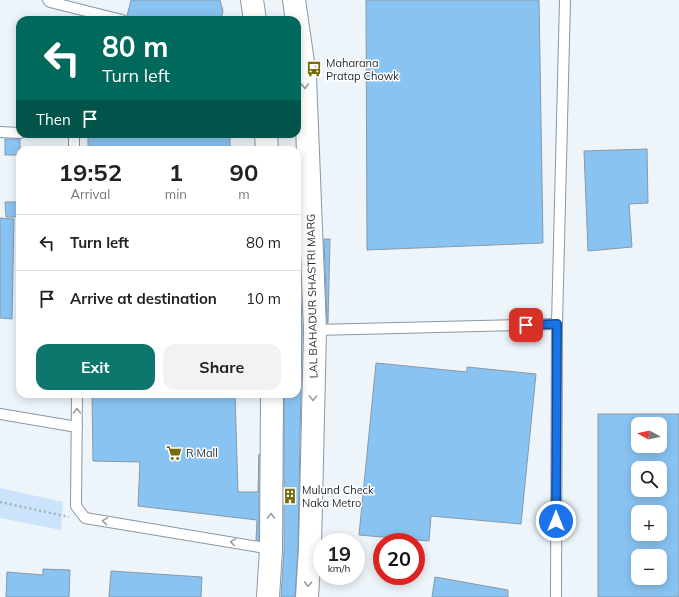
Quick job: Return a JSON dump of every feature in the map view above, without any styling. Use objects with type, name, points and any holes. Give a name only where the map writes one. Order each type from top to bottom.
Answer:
[{"type":"main road","points":[[252,0],[254,16]]},
{"type":"main road","name":"LAL BAHADUR SHASTRI MARG","points":[[294,0],[296,16]]},
{"type":"main road","name":"LAL BAHADUR SHASTRI MARG","points":[[301,48],[305,76],[315,330],[310,548],[307,597]]},
{"type":"main road","points":[[268,597],[271,549],[272,398]]},
{"type":"lane","points":[[48,0],[50,2],[106,16]]},
{"type":"lane","points":[[556,597],[557,324],[565,0]]},
{"type":"lane","points":[[0,132],[16,133]]},
{"type":"lane","points":[[315,330],[557,324]]},
{"type":"lane","points":[[77,398],[76,506],[85,518],[271,549]]},
{"type":"lane","points":[[0,414],[77,427]]},
{"type":"path","points":[[0,502],[62,517],[85,518]]},
{"type":"shaded area","points":[[0,488],[63,502],[61,530],[0,518]]},
{"type":"building","points":[[131,0],[220,0],[223,11],[222,16],[127,16]]},
{"type":"building","points":[[366,0],[539,0],[543,243],[367,250]]},
{"type":"building","points":[[88,138],[230,138],[230,146],[88,146]]},
{"type":"building","points":[[5,139],[20,139],[20,146],[16,146],[16,155],[5,155]]},
{"type":"building","points":[[647,149],[648,203],[629,204],[632,247],[588,251],[584,151]]},
{"type":"building","points":[[5,202],[16,202],[16,217],[6,217]]},
{"type":"building","points":[[0,218],[14,219],[12,319],[0,318]]},
{"type":"building","points":[[324,239],[330,239],[328,323],[327,323]]},
{"type":"building","points":[[301,299],[302,330],[301,384]]},
{"type":"building","points":[[376,363],[467,372],[467,367],[536,374],[521,524],[431,516],[429,541],[425,541],[425,533],[373,533],[373,536],[365,536],[365,533],[359,533]]},
{"type":"building","name":"R Mall","points":[[92,398],[235,398],[238,492],[258,492],[259,454],[259,540],[256,540],[257,520],[138,506],[140,462],[93,461]]},
{"type":"building","points":[[284,398],[301,398],[298,547],[295,597],[281,597],[284,549]]},
{"type":"building","points":[[598,414],[679,414],[679,597],[598,597]]},
{"type":"building","points":[[43,569],[70,570],[69,597],[6,597],[7,572],[43,575]]},
{"type":"building","points":[[111,571],[202,577],[201,597],[109,597]]},
{"type":"building","points":[[435,577],[508,590],[508,597],[432,597]]},
{"type":"place","name":"Maharana Pratap Chowk","points":[[314,69]]},
{"type":"place","name":"R Mall","points":[[174,453]]},
{"type":"place","name":"Mulund Check Naka Metro","points":[[290,496]]},
{"type":"route","points":[[526,325],[557,324],[556,521]]}]
